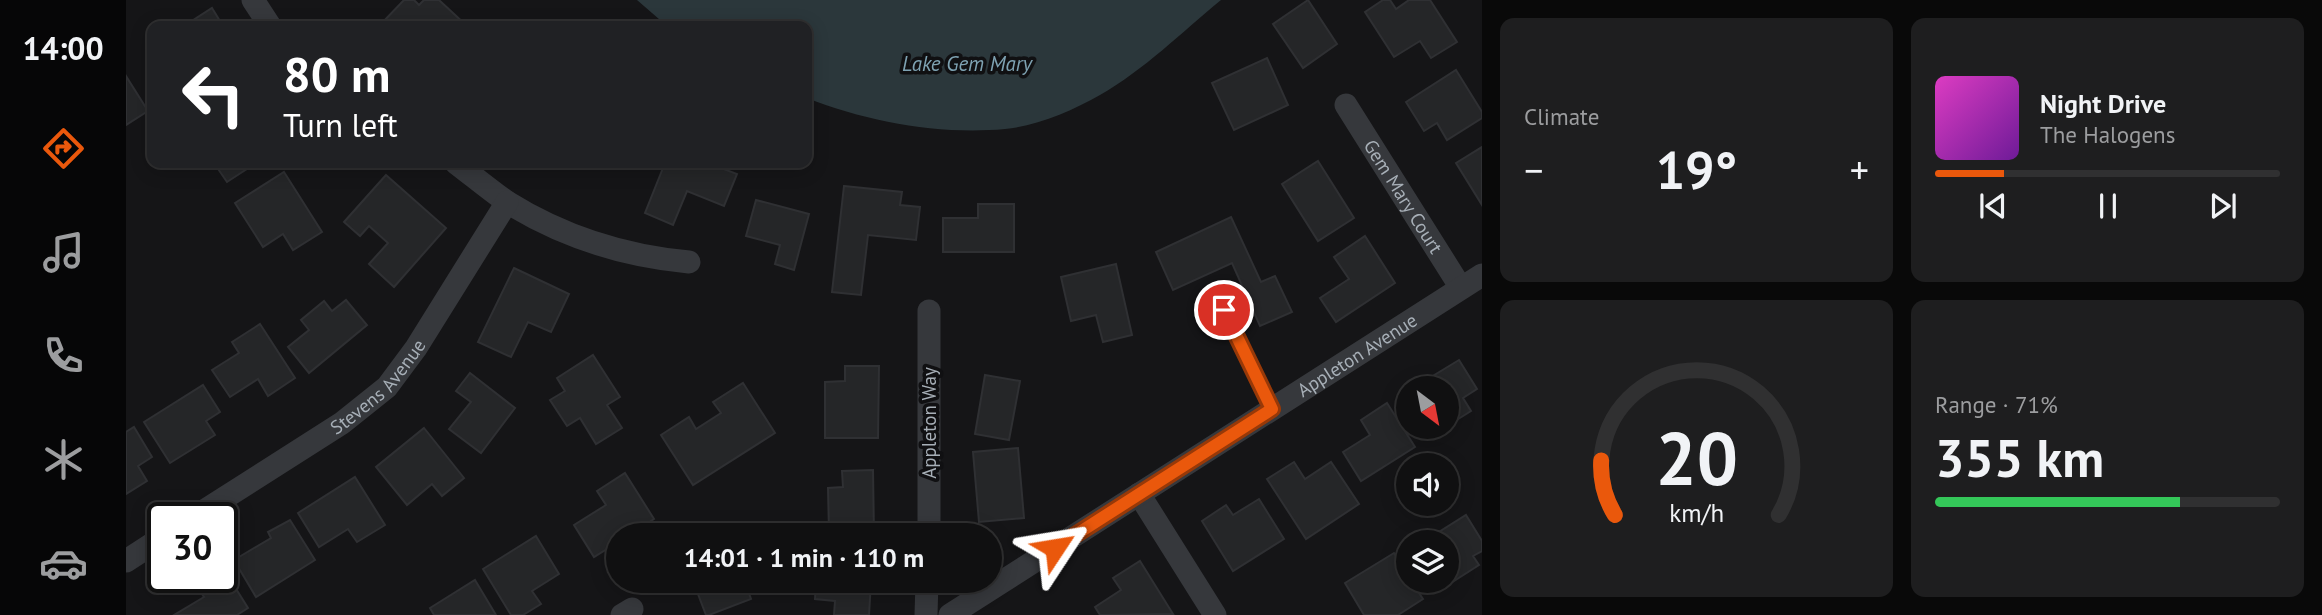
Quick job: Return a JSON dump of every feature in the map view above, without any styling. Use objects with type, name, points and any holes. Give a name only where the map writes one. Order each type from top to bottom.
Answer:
[{"type":"street","points":[[253,0],[267,21]]},
{"type":"street","name":"Gem Mary Court","points":[[1346,105],[1461,288]]},
{"type":"street","points":[[463,168],[508,202],[560,230],[606,248],[652,258],[688,262]]},
{"type":"street","name":"Stevens Avenue","points":[[218,502],[342,423],[387,387],[416,348],[508,202]]},
{"type":"street","name":"Appleton Avenue","points":[[950,615],[1482,275]]},
{"type":"street","name":"Appleton Way","points":[[929,311],[929,523]]},
{"type":"street","points":[[1139,494],[1215,615]]},
{"type":"street","points":[[126,561],[147,547]]},
{"type":"street","points":[[926,615],[927,593]]},
{"type":"lane","points":[[1224,310],[1272,409]]},
{"type":"water","name":"Lake Gem Mary","points":[[637,0],[1221,0],[1147,62],[1089,101],[1029,125],[980,130],[904,125],[854,114],[812,100],[812,21],[661,21]]},
{"type":"building","points":[[404,0],[414,0],[419,5],[424,0],[439,0],[462,21],[384,21]]},
{"type":"building","points":[[1308,0],[1337,44],[1303,68],[1273,24]]},
{"type":"building","points":[[1383,0],[1390,0],[1396,9],[1409,0],[1430,0],[1457,42],[1431,58],[1420,41],[1394,57],[1365,12]]},
{"type":"building","points":[[212,8],[220,21],[192,21]]},
{"type":"building","points":[[1267,58],[1288,105],[1234,130],[1212,83]]},
{"type":"building","points":[[1456,70],[1482,112],[1482,118],[1447,140],[1437,123],[1424,131],[1406,102]]},
{"type":"building","points":[[126,76],[147,112],[126,125]]},
{"type":"building","points":[[1482,147],[1482,205],[1456,163]]},
{"type":"building","points":[[1318,161],[1354,218],[1318,241],[1282,184]]},
{"type":"building","points":[[217,168],[248,168],[227,182]]},
{"type":"building","points":[[663,168],[721,168],[737,174],[724,206],[687,191],[673,225],[645,213]]},
{"type":"building","points":[[284,172],[322,232],[293,250],[283,234],[263,247],[235,203]]},
{"type":"building","points":[[386,175],[446,228],[394,287],[369,264],[388,243],[369,226],[360,236],[344,222]]},
{"type":"building","points":[[844,186],[902,192],[900,205],[920,207],[916,240],[868,235],[861,295],[832,292]]},
{"type":"building","points":[[756,200],[809,214],[794,270],[775,264],[780,245],[746,236]]},
{"type":"building","points":[[978,204],[1014,204],[1014,252],[943,252],[943,218],[978,218]]},
{"type":"building","points":[[1231,217],[1261,282],[1275,276],[1292,312],[1260,326],[1232,263],[1173,290],[1156,252]]},
{"type":"building","points":[[1365,236],[1395,283],[1336,322],[1320,298],[1349,279],[1334,257]]},
{"type":"building","points":[[1116,264],[1132,335],[1103,342],[1096,315],[1071,321],[1061,277]]},
{"type":"building","points":[[514,268],[569,294],[551,332],[528,322],[511,357],[478,342]]},
{"type":"building","points":[[346,300],[367,325],[309,373],[288,347],[309,330],[301,320],[324,301],[332,311]]},
{"type":"building","points":[[260,324],[295,378],[268,396],[258,379],[230,397],[212,370],[239,353],[232,342]]},
{"type":"building","points":[[593,355],[620,397],[607,405],[622,428],[596,444],[580,418],[567,426],[550,400],[565,391],[557,378]]},
{"type":"building","points":[[1459,360],[1477,389],[1463,398],[1471,411],[1460,418],[1460,376],[1433,376]]},
{"type":"building","points":[[845,366],[879,366],[878,438],[825,438],[825,382],[845,381]]},
{"type":"building","points":[[470,373],[515,408],[481,453],[449,429],[471,402],[456,391]]},
{"type":"building","points":[[985,375],[1020,381],[1009,440],[975,434]]},
{"type":"building","points":[[743,383],[775,433],[693,485],[661,435],[689,417],[696,429],[721,413],[713,402]]},
{"type":"building","points":[[203,385],[220,412],[206,421],[215,435],[170,463],[144,422]]},
{"type":"building","points":[[1387,403],[1396,417],[1396,439],[1410,439],[1415,447],[1405,453],[1396,453],[1396,459],[1361,481],[1343,452],[1370,435],[1361,420]]},
{"type":"building","points":[[134,427],[152,457],[138,466],[147,481],[126,494],[126,432]]},
{"type":"building","points":[[424,428],[464,478],[442,496],[432,484],[407,505],[376,467]]},
{"type":"building","points":[[1018,448],[1024,518],[979,522],[973,452]]},
{"type":"building","points":[[1294,462],[1305,479],[1331,462],[1359,504],[1306,539],[1267,479]]},
{"type":"building","points":[[873,470],[874,523],[829,523],[828,488],[843,487],[842,471]]},
{"type":"building","points":[[625,473],[654,519],[648,523],[606,523],[606,550],[594,557],[574,525],[606,505],[597,491]]},
{"type":"building","points":[[355,477],[385,525],[357,542],[348,529],[319,547],[298,513]]},
{"type":"building","points":[[1259,499],[1284,539],[1233,571],[1202,521],[1226,505],[1233,515]]},
{"type":"building","points":[[1466,515],[1482,541],[1482,551],[1473,556],[1479,565],[1459,578],[1459,530],[1442,530]]},
{"type":"building","points":[[290,520],[315,560],[256,597],[238,567],[238,558],[271,538],[268,532]]},
{"type":"building","points":[[536,536],[559,574],[532,591],[541,604],[523,615],[511,615],[483,569]]},
{"type":"building","points":[[1394,553],[1396,593],[1419,593],[1423,599],[1398,615],[1364,615],[1345,583]]},
{"type":"building","points":[[1140,561],[1173,614],[1100,615],[1095,607],[1121,590],[1113,578]]},
{"type":"building","points":[[475,580],[496,615],[434,615],[430,608]]},
{"type":"building","points":[[238,592],[248,608],[237,615],[174,615],[204,597],[201,593]]},
{"type":"building","points":[[698,593],[749,593],[751,599],[706,615]]},
{"type":"building","points":[[815,593],[870,593],[869,615],[834,615],[835,601],[815,599]]},
{"type":"route","points":[[1055,548],[1272,409],[1224,310]]}]
